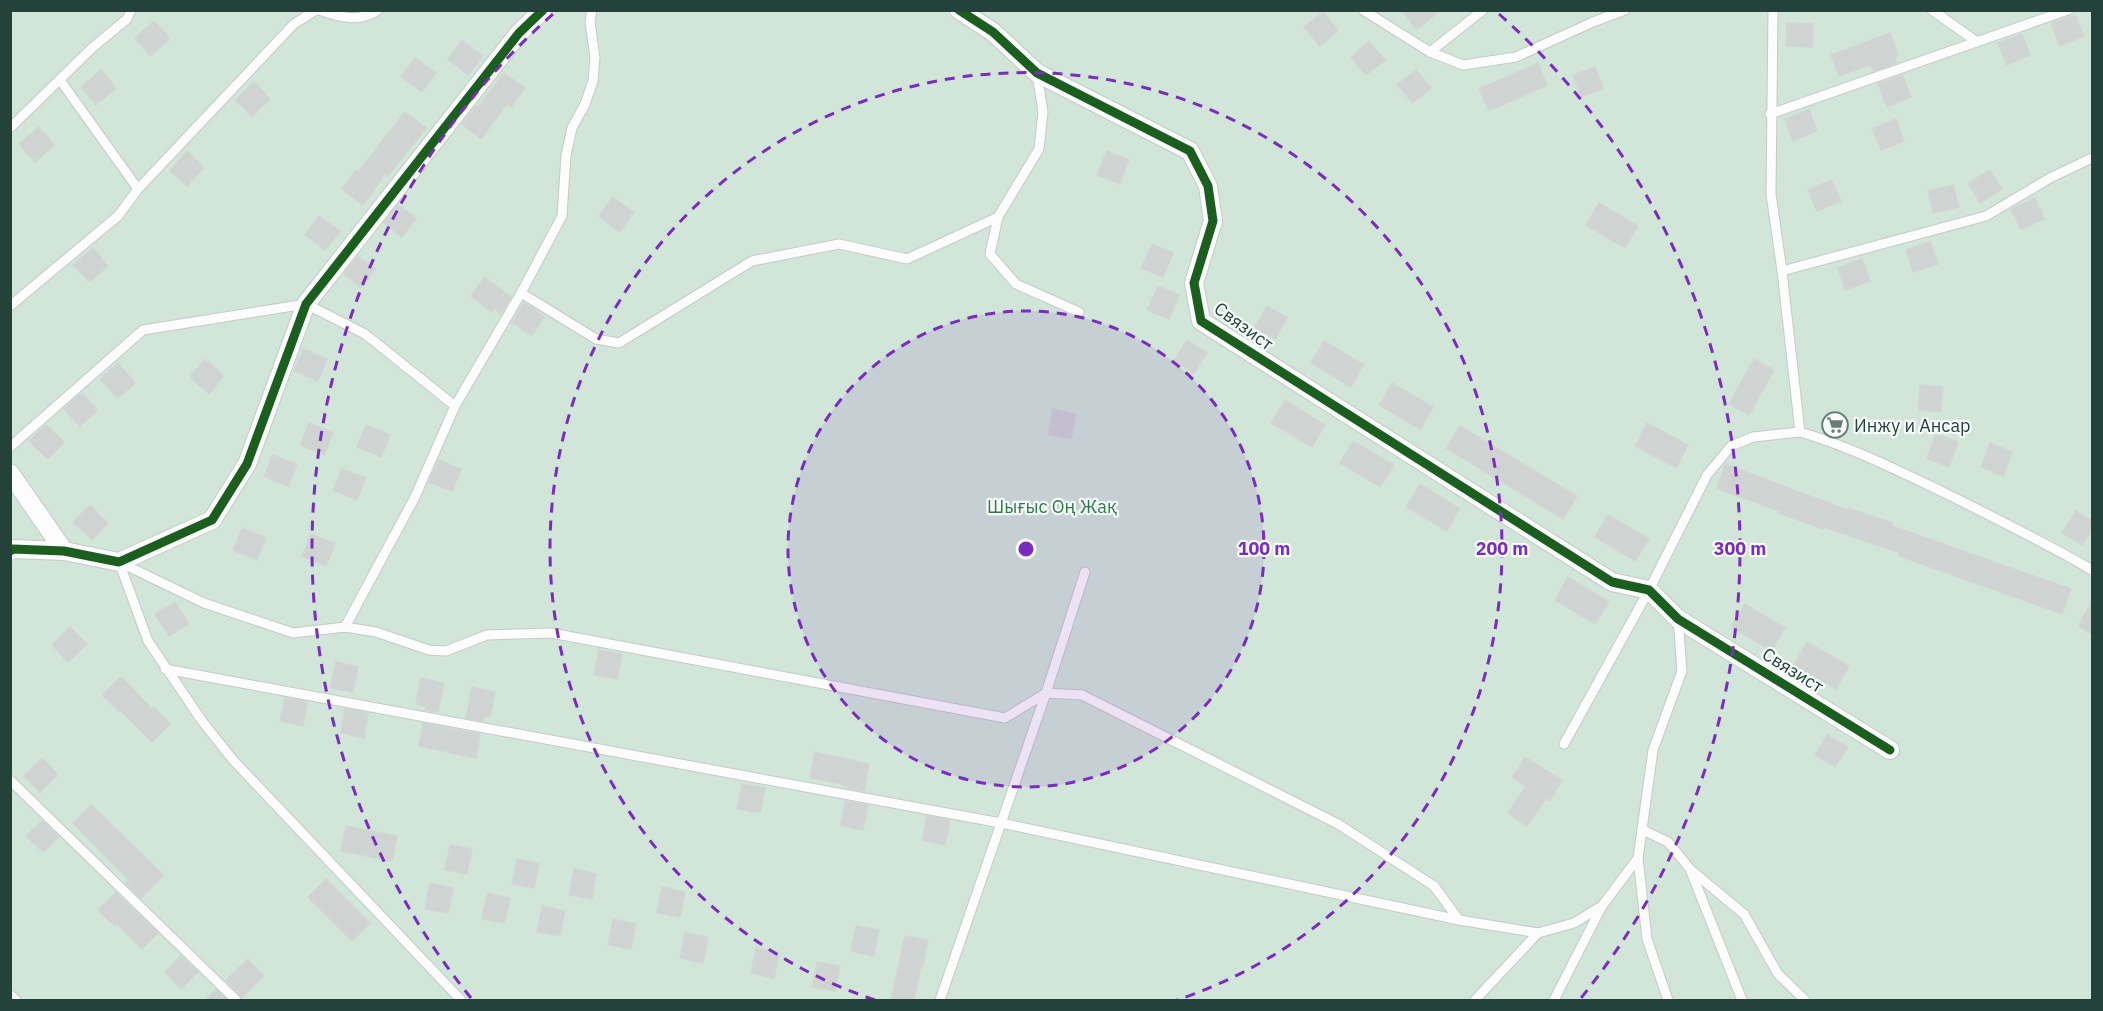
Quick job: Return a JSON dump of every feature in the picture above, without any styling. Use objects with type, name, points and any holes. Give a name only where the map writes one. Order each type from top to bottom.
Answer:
[{"type":"street","points":[[10,551],[13,549],[64,551],[119,562],[212,520],[247,464],[306,304],[519,33],[543,10]]},
{"type":"street","name":"Связист","points":[[959,10],[993,33],[1036,73],[1191,151],[1208,186],[1213,221],[1194,283],[1201,321],[1612,582],[1649,590],[1678,619],[1890,750]]},
{"type":"street","points":[[10,474],[64,551]]},
{"type":"lane","points":[[10,128],[92,48],[127,19],[132,10]]},
{"type":"lane","points":[[10,306],[118,216],[138,189],[294,24],[317,10],[333,13],[346,19],[369,16],[378,10]]},
{"type":"lane","points":[[345,627],[415,497],[456,406],[562,216],[566,155],[572,128],[585,104],[593,81],[595,58],[590,22],[592,10]]},
{"type":"lane","points":[[1363,10],[1430,52],[1463,65],[1516,57],[1625,10]]},
{"type":"lane","points":[[1430,52],[1483,10]]},
{"type":"lane","points":[[1773,10],[1770,114],[1771,194],[1800,432]]},
{"type":"lane","points":[[1932,10],[1977,42]]},
{"type":"lane","points":[[1770,114],[2068,10]]},
{"type":"lane","points":[[1036,73],[1043,112],[1039,149],[998,218],[990,254],[1016,284],[1079,312]]},
{"type":"lane","points":[[60,80],[138,189]]},
{"type":"lane","points":[[1782,272],[1986,216],[2050,178],[2092,158]]},
{"type":"lane","points":[[521,293],[596,339],[619,343],[752,261],[839,244],[907,259],[998,218]]},
{"type":"lane","points":[[10,447],[143,330],[306,304],[365,334],[456,406]]},
{"type":"lane","points":[[1564,744],[1649,590],[1707,475],[1731,446],[1753,437],[1800,432],[1839,443],[1877,459],[2033,536],[2092,570]]},
{"type":"lane","points":[[119,562],[204,603],[292,633],[345,627],[376,632],[429,650],[446,651],[487,634],[551,633],[1005,718],[1046,693],[1082,695],[1338,824],[1434,886],[1459,920]]},
{"type":"lane","points":[[119,562],[148,641],[202,721],[233,760],[462,1000]]},
{"type":"lane","points":[[940,1000],[1046,693],[1085,572]]},
{"type":"lane","points":[[1668,1000],[1647,939],[1638,858],[1653,750],[1682,671],[1678,619]]},
{"type":"lane","points":[[165,669],[1001,823],[1459,920],[1538,933],[1574,923],[1602,906]]},
{"type":"lane","points":[[10,780],[236,1000]]},
{"type":"lane","points":[[1643,830],[1668,842],[1690,869],[1744,914],[1778,974],[1805,1000]]},
{"type":"lane","points":[[1554,1000],[1602,906],[1638,858]]},
{"type":"lane","points":[[1690,869],[1742,1000]]},
{"type":"lane","points":[[1475,1000],[1538,933]]},
{"type":"lane","points":[[10,995],[16,1000]]},
{"type":"green space","name":"Шығыс Оң Жақ","points":[[11,11],[2092,11],[2092,1000],[11,1000]]},
{"type":"building","points":[[1401,10],[1441,10],[1417,30]]},
{"type":"building","points":[[1323,12],[1338,31],[1320,46],[1304,27]]},
{"type":"building","points":[[2075,15],[2084,36],[2060,46],[2051,24]]},
{"type":"building","points":[[154,21],[170,39],[150,56],[135,38]]},
{"type":"building","points":[[1787,23],[1813,24],[1812,47],[1786,46]]},
{"type":"building","points":[[1890,33],[1898,55],[1895,57],[1897,63],[1873,71],[1870,65],[1839,76],[1831,55]]},
{"type":"building","points":[[2022,34],[2030,55],[2007,65],[1998,43]]},
{"type":"building","points":[[462,40],[483,56],[468,75],[448,59]]},
{"type":"building","points":[[1369,42],[1385,60],[1366,75],[1351,57]]},
{"type":"building","points":[[415,58],[436,73],[422,92],[401,77]]},
{"type":"building","points":[[1538,63],[1547,85],[1489,111],[1479,89]]},
{"type":"building","points":[[1595,67],[1603,89],[1581,97],[1573,75]]},
{"type":"building","points":[[101,70],[116,88],[96,105],[81,87]]},
{"type":"building","points":[[1416,70],[1431,88],[1413,103],[1397,85]]},
{"type":"building","points":[[504,73],[525,88],[511,107],[507,104],[481,139],[462,124]]},
{"type":"building","points":[[1902,75],[1911,97],[1887,107],[1878,84]]},
{"type":"building","points":[[254,82],[270,99],[252,117],[235,100]]},
{"type":"building","points":[[1809,109],[1817,131],[1793,141],[1785,119]]},
{"type":"building","points":[[405,112],[426,128],[388,176],[385,174],[363,205],[342,189]]},
{"type":"building","points":[[1896,119],[1904,141],[1881,150],[1872,129]]},
{"type":"building","points":[[39,127],[54,145],[35,162],[19,144]]},
{"type":"building","points":[[187,151],[204,167],[187,186],[170,171]]},
{"type":"building","points":[[1107,151],[1129,160],[1119,184],[1097,175]]},
{"type":"building","points":[[1990,170],[2002,189],[1980,203],[1968,183]]},
{"type":"building","points":[[1832,180],[1841,201],[1817,211],[1808,190]]},
{"type":"building","points":[[1953,185],[1959,207],[1933,213],[1928,191]]},
{"type":"building","points":[[613,197],[634,213],[619,232],[599,216]]},
{"type":"building","points":[[2035,198],[2044,219],[2021,230],[2011,209]]},
{"type":"building","points":[[1599,203],[1638,226],[1625,248],[1586,225]]},
{"type":"building","points":[[398,205],[416,218],[402,237],[384,223]]},
{"type":"building","points":[[319,216],[340,231],[325,250],[305,235]]},
{"type":"building","points":[[1930,242],[1938,264],[1913,272],[1906,250]]},
{"type":"building","points":[[1152,244],[1173,253],[1163,277],[1141,268]]},
{"type":"building","points":[[93,248],[108,266],[89,282],[73,265]]},
{"type":"building","points":[[358,256],[375,269],[361,288],[344,274]]},
{"type":"building","points":[[1862,259],[1870,281],[1845,290],[1838,268]]},
{"type":"building","points":[[485,277],[511,297],[501,314],[494,308],[492,312],[471,296]]},
{"type":"building","points":[[1158,286],[1179,295],[1169,319],[1147,310]]},
{"type":"building","points":[[524,303],[545,317],[531,336],[512,322]]},
{"type":"building","points":[[1267,306],[1287,318],[1275,339],[1255,327]]},
{"type":"building","points":[[1187,340],[1207,353],[1194,373],[1174,361]]},
{"type":"building","points":[[1324,341],[1364,365],[1351,387],[1311,363]]},
{"type":"building","points":[[303,349],[327,359],[318,381],[294,371]]},
{"type":"building","points":[[205,359],[224,376],[209,394],[190,377]]},
{"type":"building","points":[[1754,359],[1774,370],[1749,415],[1729,404]]},
{"type":"building","points":[[118,363],[135,383],[118,398],[100,379]]},
{"type":"building","points":[[1392,383],[1433,407],[1420,429],[1379,405]]},
{"type":"building","points":[[1920,385],[1943,387],[1941,412],[1918,410]]},
{"type":"building","points":[[82,393],[98,410],[80,426],[64,409]]},
{"type":"building","points":[[1285,400],[1325,425],[1312,447],[1271,423]]},
{"type":"building","points":[[1053,409],[1076,414],[1071,439],[1048,435]]},
{"type":"building","points":[[309,423],[333,433],[324,455],[300,445]]},
{"type":"building","points":[[1647,423],[1688,445],[1676,468],[1635,446]]},
{"type":"building","points":[[46,425],[64,442],[48,459],[29,441]]},
{"type":"building","points":[[366,425],[390,435],[381,457],[357,447]]},
{"type":"building","points":[[1460,426],[1577,496],[1563,519],[1446,448]]},
{"type":"building","points":[[1936,434],[1958,442],[1949,467],[1927,458]]},
{"type":"building","points":[[1353,441],[1394,465],[1380,487],[1340,463]]},
{"type":"building","points":[[1990,443],[2012,452],[2003,476],[1981,467]]},
{"type":"building","points":[[273,455],[297,465],[288,486],[264,476]]},
{"type":"building","points":[[439,460],[461,469],[452,491],[429,482]]},
{"type":"building","points":[[1725,464],[1847,510],[1848,508],[1893,523],[1892,526],[2071,589],[2062,614],[1899,556],[1900,553],[1824,527],[1823,529],[1717,489]]},
{"type":"building","points":[[342,469],[366,478],[357,500],[333,490]]},
{"type":"building","points":[[1420,484],[1460,509],[1447,531],[1406,507]]},
{"type":"building","points":[[90,505],[108,523],[92,540],[73,522]]},
{"type":"building","points":[[2076,511],[2092,521],[2092,529],[2082,545],[2062,533]]},
{"type":"building","points":[[1608,515],[1649,539],[1635,561],[1595,537]]},
{"type":"building","points":[[242,528],[266,538],[257,560],[233,550]]},
{"type":"building","points":[[311,534],[335,544],[326,566],[302,556]]},
{"type":"building","points":[[1568,577],[1609,602],[1595,624],[1555,600]]},
{"type":"building","points":[[175,602],[189,624],[169,636],[155,614]]},
{"type":"building","points":[[2092,602],[2092,635],[2078,626]]},
{"type":"building","points":[[1745,604],[1785,628],[1772,651],[1731,627]]},
{"type":"building","points":[[70,627],[87,644],[68,662],[52,645]]},
{"type":"building","points":[[1807,642],[1849,666],[1836,689],[1794,665]]},
{"type":"building","points":[[599,650],[622,654],[617,679],[594,675]]},
{"type":"building","points":[[336,662],[358,667],[353,692],[330,688]]},
{"type":"building","points":[[121,677],[170,724],[152,742],[102,695]]},
{"type":"building","points":[[421,678],[444,683],[438,712],[425,710],[426,706],[416,704]]},
{"type":"building","points":[[472,687],[495,692],[490,717],[484,716],[483,721],[466,718]]},
{"type":"building","points":[[285,698],[307,702],[303,726],[280,721]]},
{"type":"building","points":[[345,709],[368,713],[364,738],[341,733]]},
{"type":"building","points":[[423,723],[480,734],[476,758],[419,746]]},
{"type":"building","points":[[1827,735],[1848,747],[1835,767],[1815,755]]},
{"type":"building","points":[[815,752],[869,764],[864,791],[810,778]]},
{"type":"building","points":[[1525,757],[1562,780],[1550,801],[1546,798],[1527,826],[1508,813],[1526,786],[1512,777]]},
{"type":"building","points":[[42,758],[58,775],[40,793],[24,776]]},
{"type":"building","points":[[742,784],[765,788],[760,813],[737,809]]},
{"type":"building","points":[[845,801],[868,805],[863,830],[841,826]]},
{"type":"building","points":[[91,805],[164,875],[141,898],[126,883],[129,880],[73,823]]},
{"type":"building","points":[[927,816],[950,820],[945,845],[922,840]]},
{"type":"building","points":[[42,821],[59,837],[43,852],[26,836]]},
{"type":"building","points":[[346,826],[397,836],[392,861],[341,851]]},
{"type":"building","points":[[450,845],[472,849],[467,874],[445,870]]},
{"type":"building","points":[[517,859],[539,863],[534,888],[512,884]]},
{"type":"building","points":[[574,869],[596,874],[592,899],[569,895]]},
{"type":"building","points":[[326,879],[370,923],[352,941],[308,897]]},
{"type":"building","points":[[430,883],[453,888],[448,913],[425,909]]},
{"type":"building","points":[[662,887],[685,892],[680,917],[657,913]]},
{"type":"building","points":[[116,893],[158,933],[142,949],[117,924],[115,926],[98,910]]},
{"type":"building","points":[[487,893],[510,898],[505,923],[482,919]]},
{"type":"building","points":[[542,906],[565,911],[560,936],[537,932]]},
{"type":"building","points":[[613,919],[636,924],[631,949],[608,945]]},
{"type":"building","points":[[856,926],[879,930],[874,956],[851,951]]},
{"type":"building","points":[[685,933],[708,937],[703,963],[680,958]]},
{"type":"building","points":[[905,936],[928,940],[923,966],[921,965],[914,1000],[891,1000]]},
{"type":"building","points":[[756,948],[779,952],[774,978],[751,973]]},
{"type":"building","points":[[181,956],[198,972],[181,989],[165,972]]},
{"type":"building","points":[[248,959],[264,976],[242,997],[226,980]]},
{"type":"building","points":[[817,962],[840,966],[835,991],[812,987]]},
{"type":"building","points":[[216,990],[227,1000],[205,1000]]},
{"type":"cycle path","points":[[10,551],[13,549],[64,551],[119,562],[212,520],[247,464],[306,304],[519,33],[543,10]]},
{"type":"cycle path","points":[[959,10],[993,32],[1037,73],[1190,151],[1208,186],[1213,221],[1194,283],[1201,321],[1612,582],[1649,590],[1678,619],[1890,750]]},
{"type":"place","name":"Инжу и Ансар","points":[[1835,425]]}]
